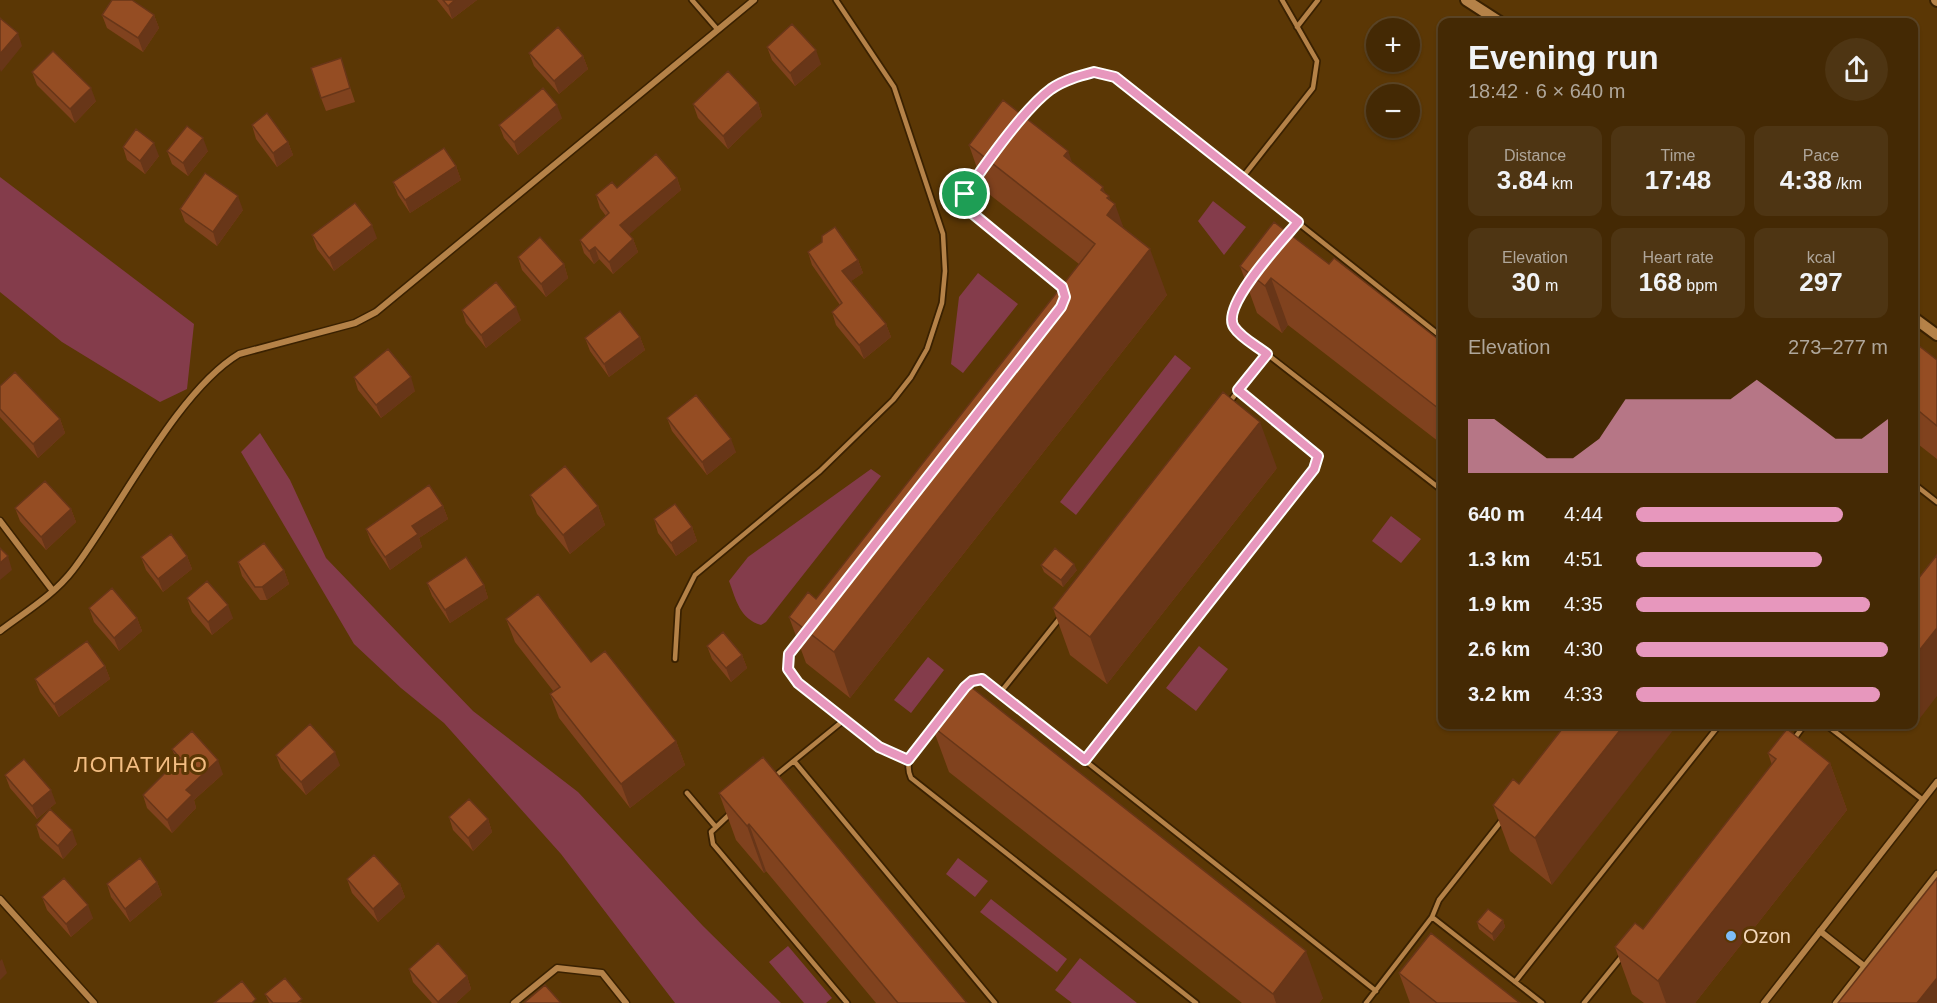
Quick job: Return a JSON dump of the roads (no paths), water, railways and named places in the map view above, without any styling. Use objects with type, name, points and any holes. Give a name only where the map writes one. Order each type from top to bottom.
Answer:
[{"type":"street","points":[[0,631],[53,591],[73,570],[192,399],[224,363],[239,354],[356,323],[376,312],[754,0]]},
{"type":"street","points":[[1466,0],[1494,18]]},
{"type":"street","points":[[1918,321],[1937,334]]},
{"type":"street","points":[[0,521],[53,591]]},
{"type":"street","points":[[1764,1003],[1937,782]]},
{"type":"street","points":[[1836,1003],[1937,874]]},
{"type":"street","points":[[0,899],[94,1003]]},
{"type":"street","points":[[1820,931],[1864,966]]},
{"type":"street","points":[[514,1003],[557,968],[602,973],[626,1003]]},
{"type":"lane","points":[[692,0],[718,30]]},
{"type":"lane","points":[[675,659],[678,609],[695,575],[820,471],[893,400],[911,377],[927,349],[942,303],[945,271],[943,234],[894,87],[836,0]]},
{"type":"lane","points":[[1242,178],[1313,88],[1317,61],[1282,0]]},
{"type":"lane","points":[[1297,27],[1318,0]]},
{"type":"lane","points":[[1017,126],[1051,89],[1071,78],[1094,72],[1115,77],[1438,334]]},
{"type":"lane","points":[[984,168],[965,194],[965,205],[1056,281],[1062,287],[1065,297]]},
{"type":"lane","points":[[1283,240],[1298,222]]},
{"type":"lane","points":[[1250,281],[1234,304],[1232,325],[1438,486]]},
{"type":"lane","points":[[1223,409],[1267,354]]},
{"type":"lane","points":[[1085,760],[1314,469],[1318,456],[1311,447],[1238,390]]},
{"type":"lane","points":[[1918,487],[1937,502]]},
{"type":"lane","points":[[1000,693],[1061,616]]},
{"type":"lane","points":[[803,635],[789,654],[788,669],[798,683],[879,747],[908,760]]},
{"type":"lane","points":[[958,695],[972,681],[982,679],[1376,991]]},
{"type":"lane","points":[[768,783],[844,720]]},
{"type":"lane","points":[[938,722],[908,760],[906,769],[911,778],[1196,1003]]},
{"type":"lane","points":[[1515,982],[1716,729]]},
{"type":"lane","points":[[1789,745],[1801,729]]},
{"type":"lane","points":[[1831,729],[1923,800]]},
{"type":"lane","points":[[794,761],[995,1003]]},
{"type":"lane","points":[[687,793],[715,826]]},
{"type":"lane","points":[[732,812],[711,832],[713,844],[847,1003]]},
{"type":"lane","points":[[1366,1003],[1432,917],[1439,900],[1504,818]]},
{"type":"lane","points":[[1432,917],[1542,1003]]},
{"type":"lane","points":[[1584,1003],[1629,947]]},
{"type":"place","name":"Ozon","points":[[1731,936]]},
{"type":"district","name":"ЛОПАТИНО","points":[[141,764]]}]
